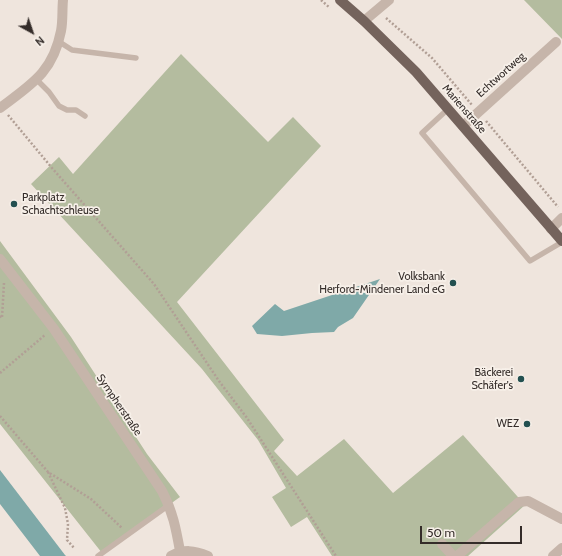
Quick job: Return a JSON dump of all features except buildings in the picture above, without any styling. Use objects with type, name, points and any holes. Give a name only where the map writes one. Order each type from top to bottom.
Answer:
[{"type":"main road","name":"Marienstraße","points":[[340,0],[416,72],[562,242]]},
{"type":"street","points":[[1,107],[43,73],[53,57],[62,30],[63,0]]},
{"type":"street","points":[[364,22],[389,0]]},
{"type":"street","name":"Echtwortweg","points":[[463,126],[556,42]]},
{"type":"street","points":[[551,229],[562,218]]},
{"type":"street","name":"Sympherstraße","points":[[0,259],[54,329],[162,491],[170,505],[175,520],[179,554],[188,551],[208,556]]},
{"type":"street","points":[[457,556],[519,502],[528,501],[562,519]]},
{"type":"street","points":[[442,544],[453,556]]},
{"type":"street","points":[[553,556],[562,548]]},
{"type":"lane","points":[[58,41],[72,50],[136,58]]},
{"type":"lane","points":[[36,79],[49,92],[59,106],[67,110],[76,110],[85,116]]},
{"type":"lane","points":[[448,109],[422,133],[530,261],[562,242]]},
{"type":"lane","points":[[98,556],[128,533],[170,505]]},
{"type":"path","points":[[377,10],[432,58],[562,212]]},
{"type":"path","points":[[1,107],[52,168],[154,284],[219,381],[247,418],[336,556]]},
{"type":"path","points":[[0,316],[2,318],[4,281]]},
{"type":"path","points":[[0,306],[3,301]]},
{"type":"path","points":[[0,372],[54,329]]},
{"type":"path","points":[[0,416],[48,472],[65,508],[68,524],[67,540],[74,548]]},
{"type":"path","points":[[48,472],[91,499],[128,533]]},
{"type":"green space","points":[[524,0],[562,0],[562,39]]},
{"type":"green space","points":[[181,54],[268,142],[293,117],[321,146],[177,302],[284,440],[274,451],[297,476],[344,439],[393,493],[463,435],[525,505],[468,556],[332,556],[307,517],[291,527],[272,497],[286,488],[258,440],[202,369],[31,184],[59,157],[73,174]]},
{"type":"green space","points":[[0,241],[71,337],[147,454],[180,497],[102,553],[0,424]]},
{"type":"water","points":[[380,279],[353,318],[338,327],[334,332],[282,336],[257,334],[252,326],[275,304],[284,311]]},
{"type":"water","points":[[0,470],[66,556],[40,556],[0,504]]},
{"type":"place","name":"Parkplatz Schachtschleuse","points":[[14,204]]},
{"type":"place","name":"Volksbank Herford-Mindener Land eG","points":[[453,283]]},
{"type":"place","name":"Bäckerei Schäfer's","points":[[521,379]]},
{"type":"place","name":"WEZ","points":[[527,424]]}]
